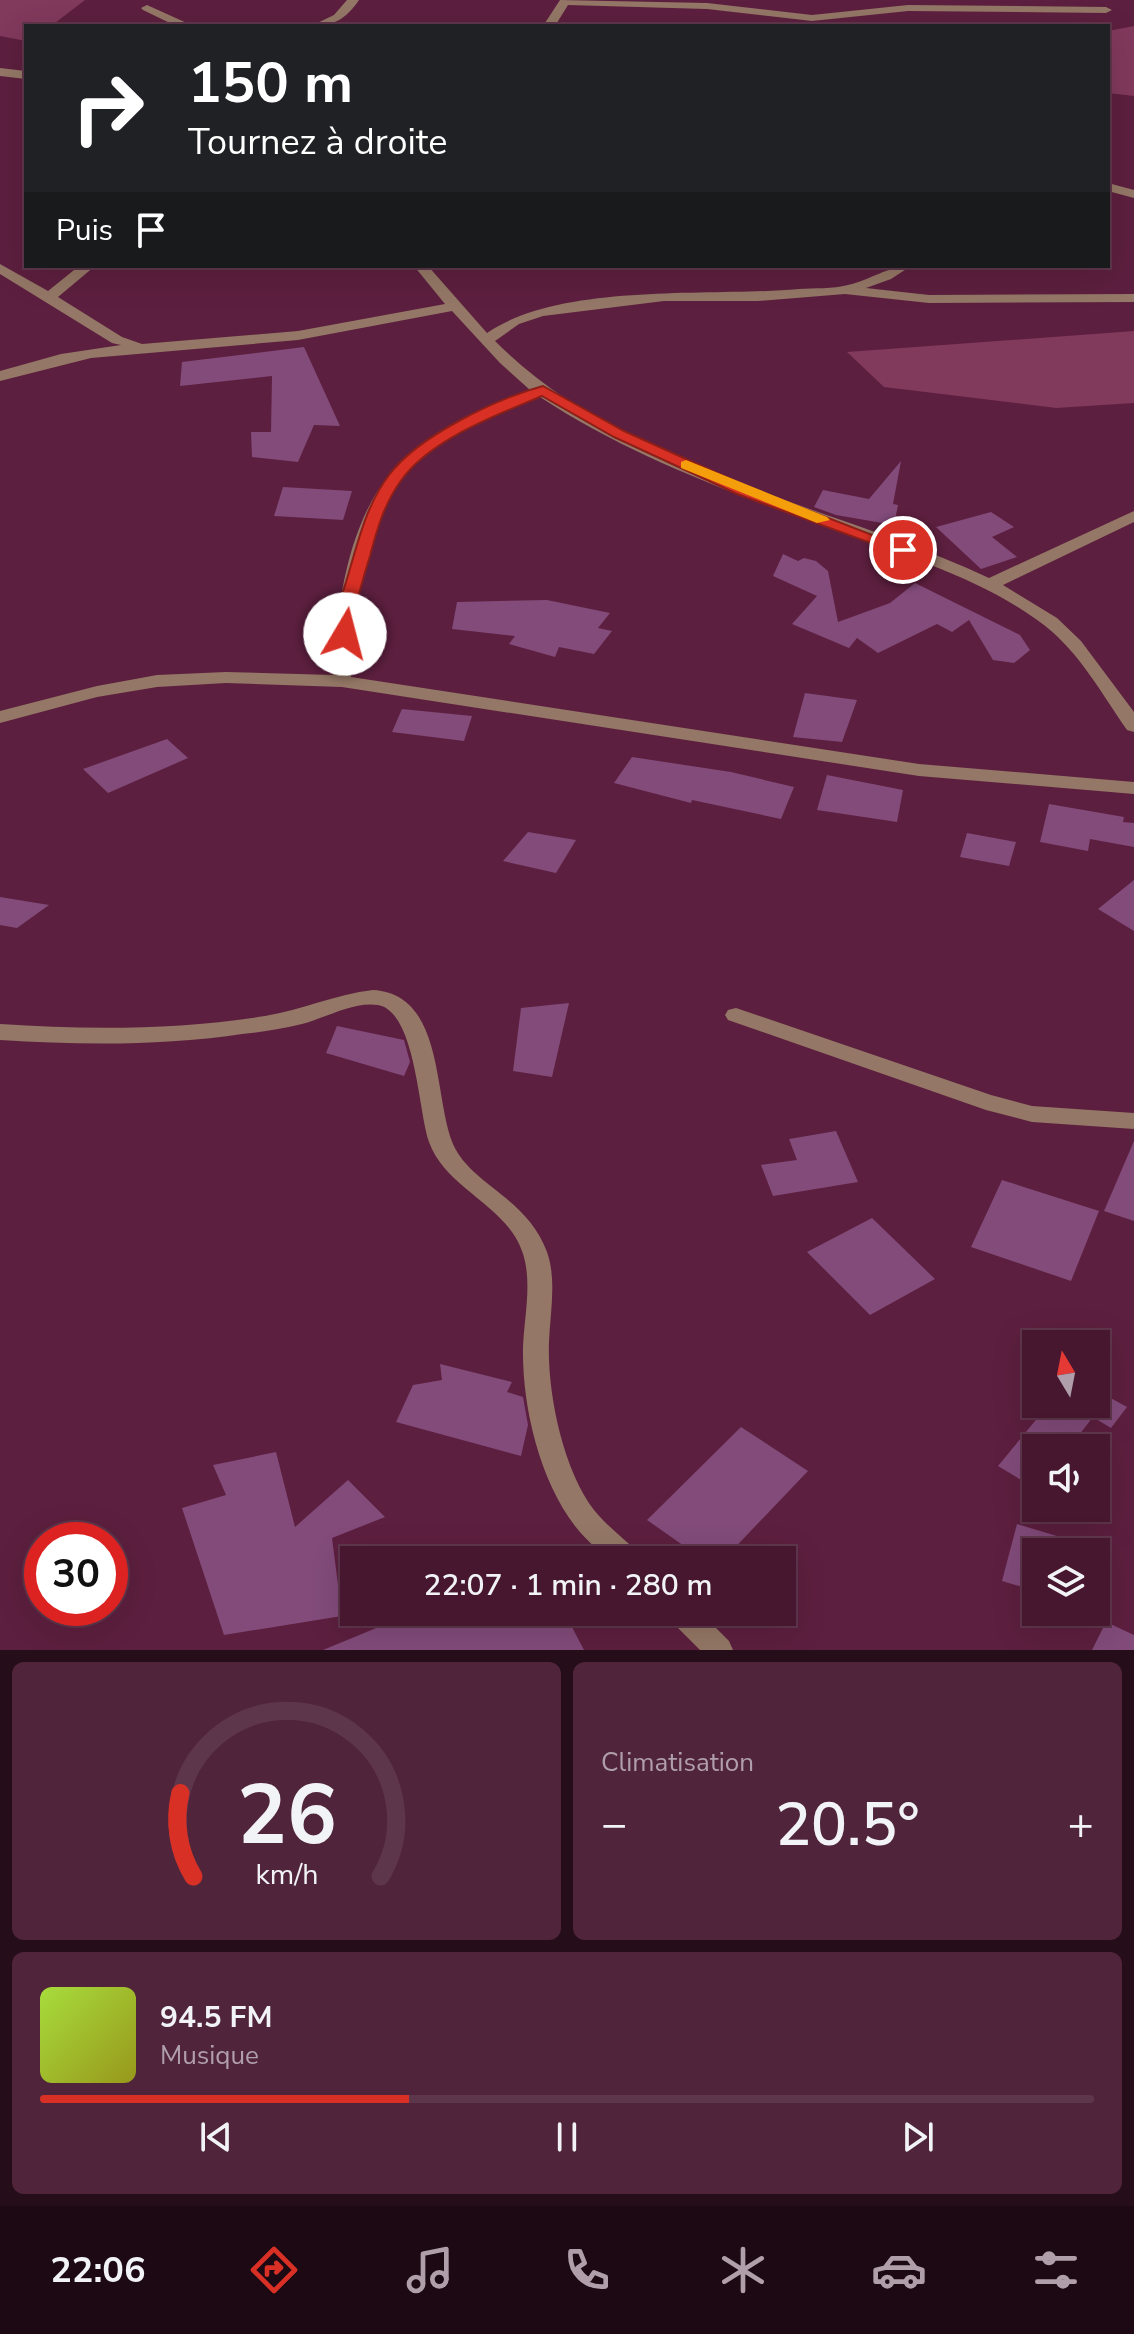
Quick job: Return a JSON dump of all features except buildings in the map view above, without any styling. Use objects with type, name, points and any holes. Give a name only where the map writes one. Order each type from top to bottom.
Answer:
[{"type":"street","points":[[321,24],[346,13],[353,0]]},
{"type":"street","points":[[550,24],[566,1],[707,6],[812,18],[908,8],[1106,10]]},
{"type":"street","points":[[147,8],[181,24]]},
{"type":"street","points":[[746,11],[774,24]]},
{"type":"street","points":[[0,72],[24,75]]},
{"type":"street","points":[[1110,188],[1134,194]]},
{"type":"street","points":[[0,268],[117,340],[140,345]]},
{"type":"street","points":[[49,297],[85,268]]},
{"type":"street","points":[[423,268],[488,339],[563,405],[742,491],[1017,598],[1054,624],[1089,663],[1134,726]]},
{"type":"street","points":[[845,290],[900,268]]},
{"type":"street","points":[[488,339],[514,321],[552,310],[664,297],[758,297],[845,290],[929,299],[1134,298]]},
{"type":"street","points":[[0,376],[71,356],[140,345],[246,341],[336,330],[455,306]]},
{"type":"street","points":[[342,681],[346,611],[375,513],[396,476],[428,448],[471,421],[543,390]]},
{"type":"street","points":[[989,585],[1134,516]]},
{"type":"street","points":[[0,717],[67,697],[158,681],[252,678],[342,681],[919,770],[1134,788]]},
{"type":"street","points":[[0,1032],[90,1036],[181,1034],[285,1019],[370,999],[382,998],[394,1002],[404,1011],[422,1053],[441,1143],[455,1167],[506,1206],[525,1228],[536,1254],[536,1355],[547,1427],[564,1481],[582,1515],[614,1546]]},
{"type":"street","points":[[736,1015],[986,1102],[1032,1114],[1134,1121]]},
{"type":"street","points":[[695,1626],[719,1650]]},
{"type":"shaded area","points":[[0,0],[85,0],[54,24],[24,24],[24,41],[0,36]]},
{"type":"shaded area","points":[[1134,26],[1134,96],[1110,93],[1110,31]]},
{"type":"shaded area","points":[[1134,331],[1134,403],[1056,408],[884,387],[847,352]]},
{"type":"slow traffic","points":[[686,465],[742,491],[822,520]]},
{"type":"route","points":[[345,634],[346,611],[375,513],[396,476],[428,448],[471,421],[543,390],[563,405],[619,434],[742,491],[903,550]]}]
